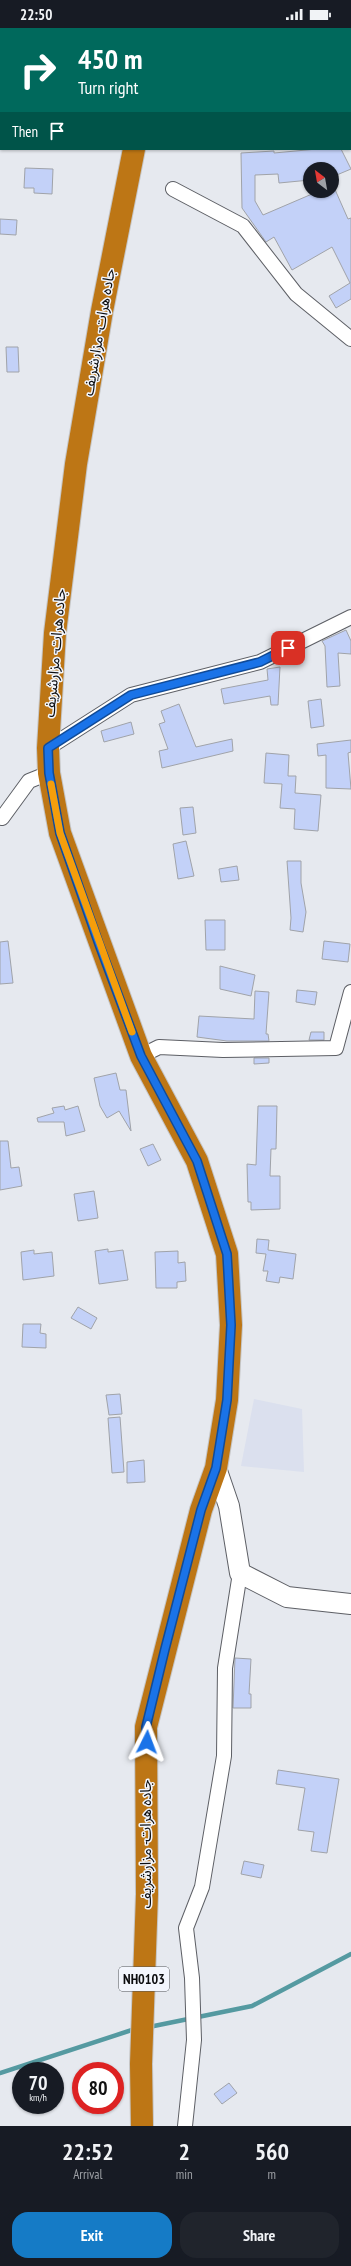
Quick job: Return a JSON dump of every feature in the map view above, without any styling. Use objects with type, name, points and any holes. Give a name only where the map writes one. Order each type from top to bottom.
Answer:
[{"type":"highway","name":"جاده هرات- مزارشریف","points":[[134,150],[102,311],[76,464],[55,633],[48,748],[49,773],[60,833],[141,1056],[197,1161],[227,1254],[230,1340],[227,1400],[216,1468],[201,1510],[146,1727],[147,1894],[141,2064],[142,2126]]},
{"type":"street","points":[[173,189],[243,226],[296,294],[351,339]]},
{"type":"street","points":[[48,748],[131,695],[260,662],[351,617]]},
{"type":"street","points":[[1,820],[28,781],[49,773]]},
{"type":"street","points":[[141,1056],[159,1047],[223,1050],[336,1048],[351,992]]},
{"type":"street","points":[[185,2126],[194,2040],[186,1928],[202,1887],[224,1756],[225,1668],[240,1573],[229,1506],[216,1468]]},
{"type":"street","points":[[240,1573],[286,1597],[351,1604]]},
{"type":"shaded area","points":[[254,1399],[302,1409],[304,1472],[241,1466]]},
{"type":"building","points":[[306,150],[342,150],[351,169],[339,174],[339,162],[303,162],[303,181],[279,183],[278,174],[255,175],[255,201],[263,215],[303,198],[339,198],[348,219],[351,218],[351,299],[336,308],[329,296],[350,283],[332,247],[292,270],[274,237],[266,242],[242,208],[241,153],[274,151],[274,153]]},
{"type":"building","points":[[25,168],[53,169],[52,194],[34,193],[34,188],[24,188]]},
{"type":"building","points":[[0,219],[17,220],[16,235],[0,234]]},
{"type":"building","points":[[6,347],[18,347],[19,372],[7,372]]},
{"type":"building","points":[[346,630],[351,641],[351,654],[338,653],[340,686],[327,687],[325,646],[322,641]]},
{"type":"building","points":[[280,667],[278,705],[271,705],[270,696],[224,704],[221,689],[268,680],[267,669]]},
{"type":"building","points":[[321,699],[324,726],[311,728],[308,701]]},
{"type":"building","points":[[179,704],[196,747],[232,739],[233,751],[162,768],[159,751],[168,749],[159,724],[165,722],[161,711]]},
{"type":"building","points":[[131,722],[134,734],[104,742],[101,731]]},
{"type":"building","points":[[351,740],[351,752],[348,753],[351,789],[326,788],[326,755],[318,756],[317,744]]},
{"type":"building","points":[[266,753],[289,755],[288,776],[296,776],[295,793],[321,795],[318,831],[294,829],[295,809],[280,808],[282,784],[264,783]]},
{"type":"building","points":[[193,807],[196,833],[183,835],[180,808]]},
{"type":"building","points":[[186,841],[194,876],[178,879],[173,844]]},
{"type":"building","points":[[287,861],[301,861],[301,883],[306,912],[303,932],[290,930],[291,918]]},
{"type":"building","points":[[237,866],[239,880],[221,882],[219,869]]},
{"type":"building","points":[[205,920],[225,920],[225,950],[206,950]]},
{"type":"building","points":[[8,941],[13,983],[0,984],[0,942]]},
{"type":"building","points":[[324,941],[350,944],[348,962],[322,959]]},
{"type":"building","points":[[220,966],[255,975],[251,996],[220,989]]},
{"type":"building","points":[[297,990],[317,992],[315,1005],[296,1002]]},
{"type":"building","points":[[255,991],[269,992],[266,1034],[268,1034],[269,1041],[227,1041],[197,1037],[199,1016],[254,1019]]},
{"type":"building","points":[[311,1032],[324,1032],[324,1040],[309,1040]]},
{"type":"building","points":[[254,1058],[269,1058],[269,1063],[254,1064]]},
{"type":"building","points":[[116,1073],[120,1090],[126,1090],[131,1131],[119,1111],[107,1118],[100,1106],[94,1078]]},
{"type":"building","points":[[64,1106],[65,1110],[78,1106],[85,1131],[66,1136],[64,1122],[38,1122],[37,1118],[54,1113],[52,1108]]},
{"type":"building","points":[[258,1106],[277,1106],[276,1149],[271,1149],[270,1176],[280,1176],[280,1209],[251,1210],[251,1202],[248,1202],[247,1164],[256,1165]]},
{"type":"building","points":[[0,1141],[8,1141],[11,1168],[19,1167],[22,1186],[0,1190]]},
{"type":"building","points":[[153,1144],[161,1160],[148,1166],[140,1149]]},
{"type":"building","points":[[94,1191],[98,1218],[78,1221],[74,1194]]},
{"type":"building","points":[[257,1239],[269,1240],[268,1250],[296,1254],[293,1279],[280,1277],[279,1283],[266,1281],[268,1271],[263,1271],[266,1254],[256,1253]]},
{"type":"building","points":[[108,1249],[108,1252],[123,1250],[128,1280],[99,1284],[95,1251]]},
{"type":"building","points":[[34,1250],[34,1254],[52,1252],[54,1276],[23,1280],[21,1252]]},
{"type":"building","points":[[178,1251],[178,1263],[185,1262],[186,1281],[177,1282],[177,1288],[156,1288],[155,1252]]},
{"type":"building","points":[[78,1307],[97,1318],[91,1329],[71,1318]]},
{"type":"building","points":[[23,1324],[41,1324],[40,1333],[46,1334],[46,1348],[22,1347]]},
{"type":"building","points":[[120,1394],[122,1414],[109,1415],[106,1395]]},
{"type":"building","points":[[120,1417],[124,1472],[112,1473],[108,1418]]},
{"type":"building","points":[[144,1460],[145,1482],[127,1483],[127,1462]]},
{"type":"building","points":[[235,1658],[251,1659],[249,1694],[251,1694],[251,1708],[233,1708]]},
{"type":"building","points":[[278,1770],[339,1779],[327,1853],[311,1851],[314,1832],[298,1830],[305,1788],[276,1784]]},
{"type":"building","points":[[244,1861],[264,1865],[261,1878],[241,1874]]},
{"type":"building","points":[[229,2083],[237,2093],[222,2104],[214,2094]]},
{"type":"waterway","points":[[149,2027],[252,2006],[351,1954]]},
{"type":"waterway","points":[[0,2073],[135,2029]]},
{"type":"slow traffic","points":[[51,784],[60,833],[132,1032]]},
{"type":"route","points":[[147,1742],[146,1727],[165,1649],[183,1585],[201,1510],[216,1468],[227,1400],[231,1325],[227,1254],[197,1161],[141,1056],[99,944],[60,833],[49,773],[48,748],[131,695],[260,662],[288,648]]}]
